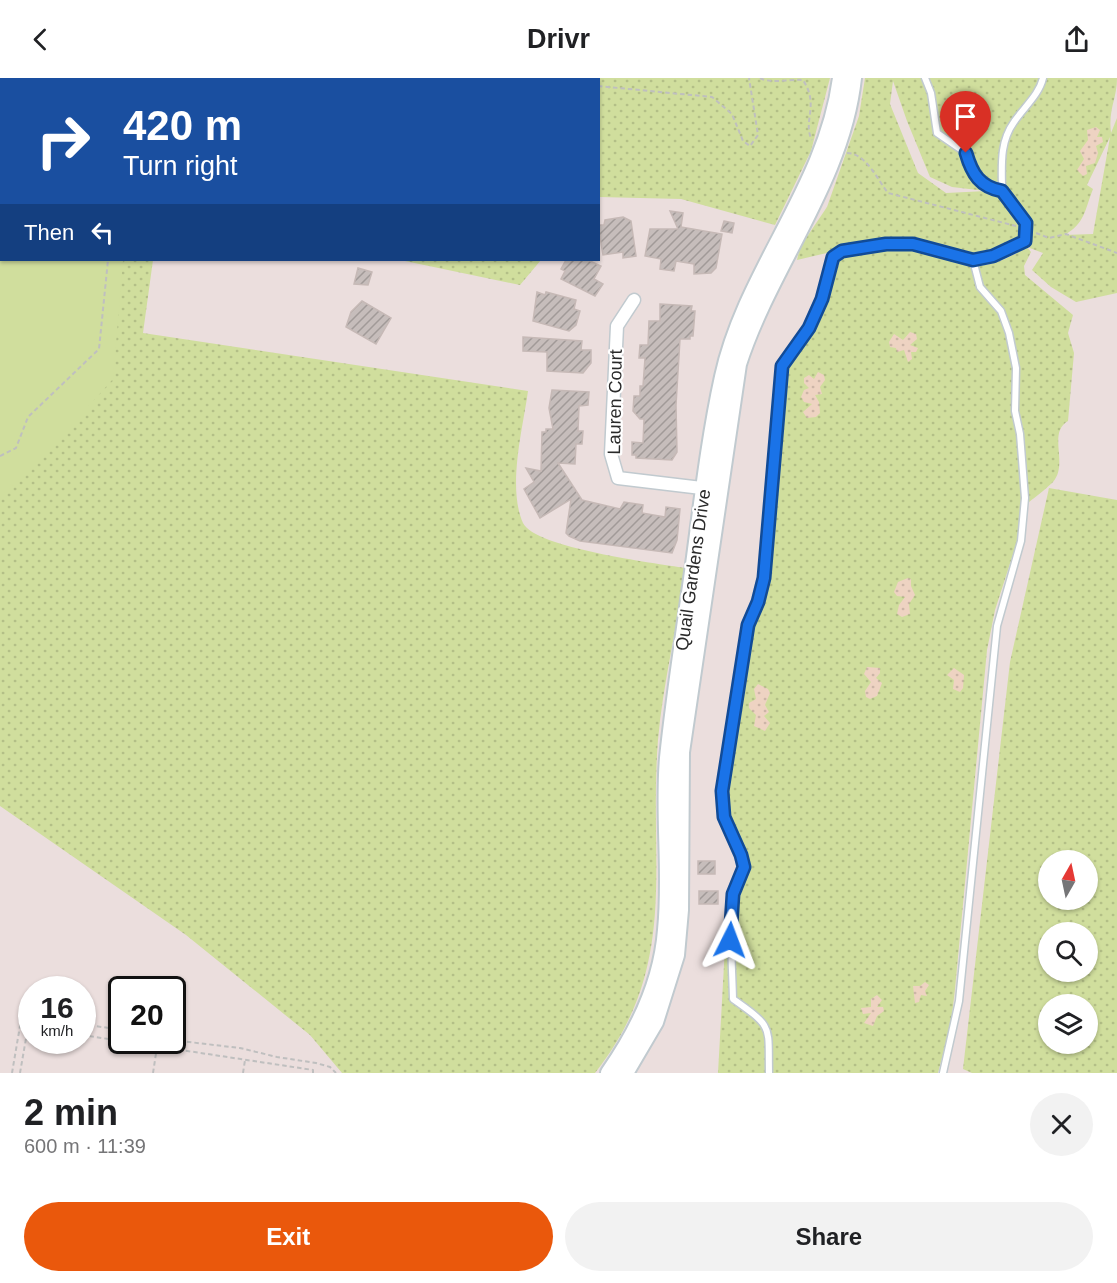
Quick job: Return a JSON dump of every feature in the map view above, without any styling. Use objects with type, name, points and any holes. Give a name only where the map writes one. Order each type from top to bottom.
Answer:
[{"type":"main road","name":"Quail Gardens Drive","points":[[625,1073],[655,1022],[676,955],[680,910],[681,752],[729,353],[751,298],[824,146],[841,78]]},
{"type":"main road","name":"Quail Gardens Drive","points":[[609,1073],[639,1026],[657,980],[663,953],[668,907],[668,761],[712,490],[734,386],[745,344],[827,171],[844,121],[854,78]]},
{"type":"street","name":"Lauren Court","points":[[634,300],[617,326],[611,454],[618,478],[712,490]]},
{"type":"lane","points":[[925,78],[932,93],[938,133],[966,153],[971,172],[988,189],[1002,191]]},
{"type":"lane","points":[[769,1073],[768,1028],[760,1018],[733,999],[729,956],[733,894],[744,867],[724,817],[722,791],[748,625],[758,602],[764,578],[782,366],[809,328],[822,299],[833,257],[842,251],[886,244],[913,244],[973,260],[993,256],[1025,241],[1028,230],[1026,223],[1002,191],[1002,154],[1008,133],[1037,92],[1043,78]]},
{"type":"lane","points":[[943,1073],[959,1001],[997,626],[1021,541],[1026,498],[1020,434],[1015,411],[1016,368],[1009,333],[1001,311],[980,287],[973,260]]},
{"type":"path","points":[[600,86],[711,98],[732,114],[743,141],[750,146],[758,135],[758,120],[749,78]]},
{"type":"path","points":[[760,78],[767,82],[783,79],[803,80],[811,92],[810,140],[818,143]]},
{"type":"path","points":[[844,153],[855,153],[867,162],[888,193],[1028,230],[1049,238],[1066,234],[1117,253]]},
{"type":"path","points":[[0,456],[16,448],[28,417],[99,349],[108,261]]},
{"type":"path","points":[[12,1073],[18,1038]]},
{"type":"path","points":[[186,1042],[240,1048],[316,1063],[330,1067],[336,1073]]},
{"type":"path","points":[[186,1051],[313,1070],[313,1073]]},
{"type":"path","points":[[20,1073],[23,1054]]},
{"type":"path","points":[[153,1073],[156,1054]]},
{"type":"path","points":[[243,1073],[245,1060]]},
{"type":"green space","points":[[600,78],[830,78],[811,151],[775,225],[681,199],[600,197]]},
{"type":"green space","points":[[865,78],[1117,78],[1110,125],[1111,133],[1117,118],[1117,293],[1076,302],[1051,287],[1032,270],[1043,253],[1020,244],[962,256],[928,241],[869,243],[797,260],[800,247],[827,207],[859,116]],"holes":[[[893,81],[930,177],[952,187],[986,191],[946,193],[918,173],[890,104]],[[1110,137],[1093,234],[1064,235],[1076,226],[1083,215],[1093,189],[1087,185]],[[998,192],[1011,192],[1024,209],[1033,229],[1021,229]]]},
{"type":"green space","points":[[1027,247],[1031,252],[1024,266],[1025,275],[1073,315],[1068,333],[1074,353],[1068,421],[1059,433],[1057,475],[1050,485],[1023,506],[1017,542],[995,610],[987,650],[951,1024],[938,1073],[718,1073],[727,911],[743,868],[738,836],[730,821],[726,795],[736,706],[752,624],[766,589],[780,462],[778,447],[785,371],[823,312],[835,267],[842,256],[914,249],[936,252],[961,263],[979,266],[1004,259]]},
{"type":"green space","points":[[0,261],[153,261],[143,333],[528,391],[516,475],[518,509],[523,523],[532,532],[572,547],[685,568],[658,740],[655,912],[650,953],[640,993],[622,1033],[595,1073],[342,1073],[310,1035],[186,935],[0,806]]},
{"type":"green space","points":[[0,261],[123,261],[113,379],[28,474],[0,496]]},
{"type":"green space","points":[[405,261],[540,261],[520,285]]},
{"type":"green space","points":[[1049,488],[1117,500],[1117,1073],[972,1073],[963,1069],[1010,662]]},
{"type":"sand","points":[[1096,127],[1100,130],[1097,137],[1102,137],[1103,142],[1096,146],[1098,153],[1095,163],[1086,166],[1087,174],[1083,176],[1077,170],[1084,159],[1080,151],[1088,140],[1087,130]]},
{"type":"sand","points":[[910,332],[916,334],[917,339],[910,345],[918,348],[916,352],[911,352],[912,359],[908,362],[904,350],[897,352],[896,348],[890,347],[889,342],[894,334],[903,340]]},
{"type":"sand","points":[[818,372],[824,375],[825,380],[820,387],[822,394],[815,395],[819,402],[820,413],[816,417],[807,418],[803,412],[812,404],[804,402],[801,397],[804,390],[809,388],[804,383],[804,378],[809,375],[814,379]]},
{"type":"sand","points":[[911,579],[915,595],[909,604],[910,614],[902,617],[897,614],[899,605],[905,597],[897,596],[894,592],[898,582]]},
{"type":"sand","points":[[867,667],[880,668],[880,673],[876,678],[882,683],[877,696],[870,699],[866,697],[865,691],[871,682],[864,674]]},
{"type":"sand","points":[[954,668],[964,675],[963,688],[960,692],[953,689],[954,680],[947,675]]},
{"type":"sand","points":[[758,684],[768,689],[770,693],[765,705],[769,712],[764,716],[770,723],[765,731],[754,726],[756,715],[749,708],[749,703],[756,699],[754,689]]},
{"type":"sand","points":[[925,982],[929,985],[925,991],[927,996],[921,995],[919,1002],[915,1003],[913,986],[920,986]]},
{"type":"sand","points":[[877,995],[882,1000],[877,1007],[883,1007],[884,1011],[877,1016],[873,1026],[864,1023],[871,1013],[863,1014],[861,1008],[871,1007],[871,999]]},
{"type":"building","points":[[670,211],[683,213],[681,227],[722,234],[716,268],[711,273],[694,274],[694,264],[676,261],[674,271],[660,269],[661,259],[645,256],[650,229],[678,229]]},
{"type":"building","points":[[623,217],[631,221],[636,256],[623,258],[623,252],[603,255],[600,225],[604,225],[605,220]]},
{"type":"building","points":[[724,221],[734,223],[732,233],[721,231]]},
{"type":"building","points":[[565,261],[590,261],[601,266],[594,279],[603,284],[595,296],[561,279],[565,271],[561,269]]},
{"type":"building","points":[[358,268],[372,272],[368,285],[354,284]]},
{"type":"building","points":[[537,292],[545,295],[546,292],[576,300],[574,309],[580,311],[576,325],[569,331],[533,321]]},
{"type":"building","points":[[362,301],[391,318],[376,344],[346,327],[351,312]]},
{"type":"building","points":[[660,304],[692,306],[691,311],[695,311],[693,336],[690,336],[690,339],[680,339],[676,405],[677,452],[672,460],[636,458],[636,455],[632,455],[632,442],[643,443],[644,419],[640,419],[633,411],[634,396],[640,396],[640,386],[643,386],[645,358],[639,358],[640,345],[648,345],[649,321],[660,321]]},
{"type":"building","points":[[523,337],[582,341],[581,350],[591,350],[591,363],[583,373],[547,371],[547,352],[523,351]]},
{"type":"building","points":[[552,390],[589,392],[588,405],[579,406],[578,431],[583,431],[582,444],[576,444],[575,464],[558,463],[582,500],[620,509],[624,502],[643,505],[642,513],[665,517],[666,507],[680,509],[677,540],[672,553],[580,541],[569,536],[566,533],[571,499],[540,518],[524,489],[534,482],[526,468],[541,471],[542,432],[546,432],[546,429],[553,429],[549,408]]},
{"type":"building","points":[[698,861],[715,861],[715,874],[698,874]]},
{"type":"building","points":[[699,891],[718,891],[718,904],[699,904]]},
{"type":"route","points":[[730,940],[733,894],[744,867],[724,817],[722,791],[748,625],[758,602],[764,578],[782,366],[809,328],[822,299],[833,257],[842,251],[886,244],[913,244],[973,260],[993,256],[1025,241],[1028,230],[1026,223],[1002,191],[988,189],[971,172],[966,153]]}]
